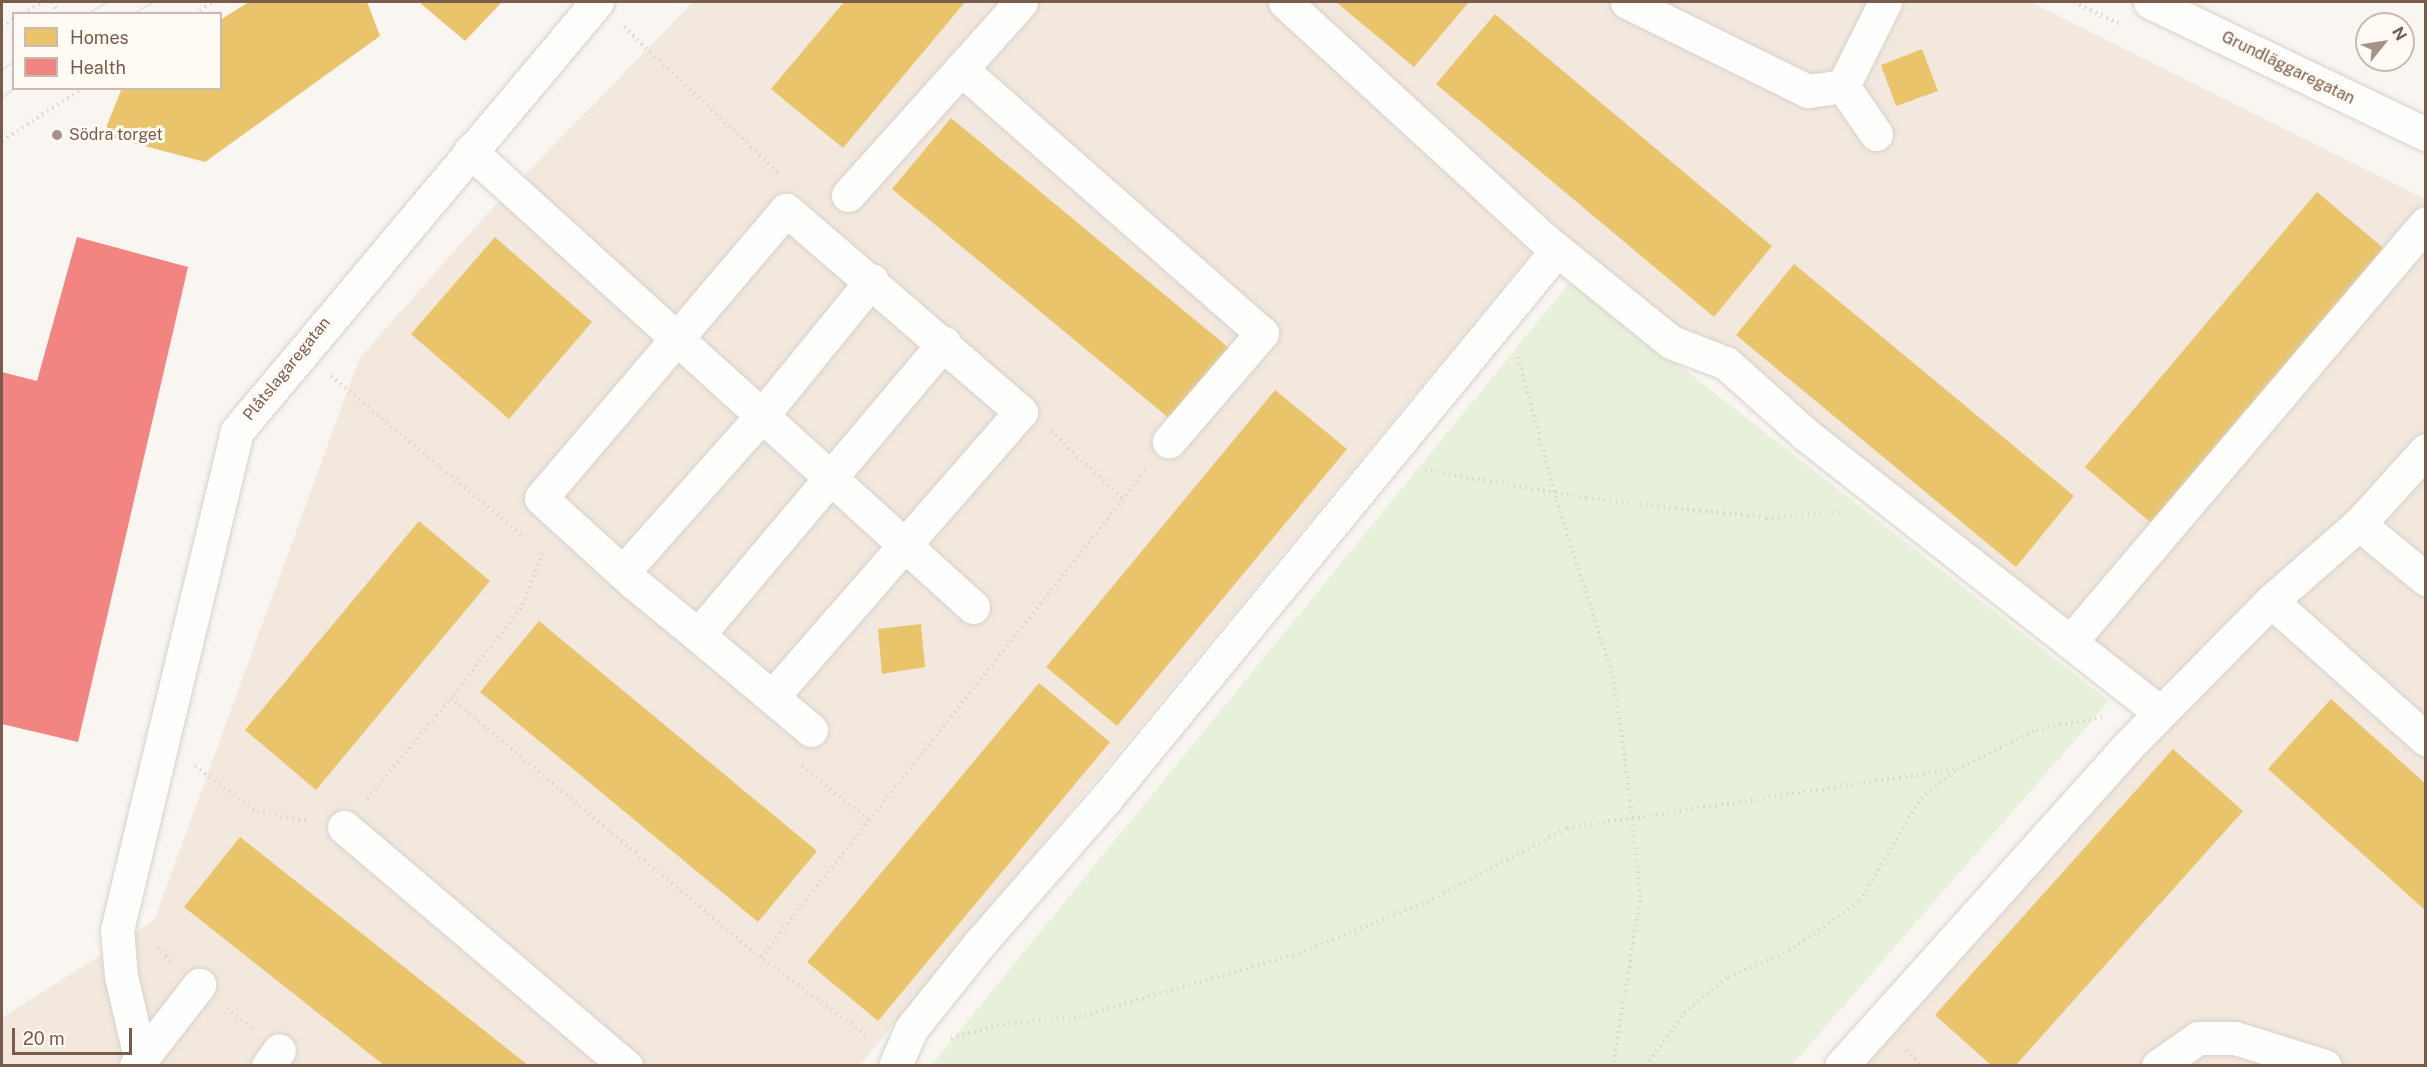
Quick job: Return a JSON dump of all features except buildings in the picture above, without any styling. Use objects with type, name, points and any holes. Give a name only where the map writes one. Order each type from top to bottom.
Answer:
[{"type":"street","name":"Plåtslagaregatan","points":[[139,1064],[121,976],[117,930],[124,890],[237,431],[597,2]]},
{"type":"street","points":[[848,195],[1021,2]]},
{"type":"street","points":[[1285,2],[1557,250],[1671,342],[1726,363],[1805,434],[2153,707]]},
{"type":"street","points":[[1627,2],[1808,91],[1843,86]]},
{"type":"street","name":"Grundläggaregatan","points":[[2150,2],[2426,134]]},
{"type":"street","points":[[1843,86],[1882,3]]},
{"type":"street","points":[[961,69],[1262,333],[1168,441]]},
{"type":"street","points":[[1843,86],[1876,134]]},
{"type":"street","points":[[470,151],[678,335],[974,607]]},
{"type":"street","points":[[772,697],[1021,412],[872,280],[786,210],[541,498],[623,572],[811,730]]},
{"type":"street","points":[[2071,641],[2426,223]]},
{"type":"street","points":[[899,1057],[911,1029],[980,943],[1104,801],[1557,250]]},
{"type":"street","points":[[623,572],[764,413],[872,280]]},
{"type":"street","points":[[698,635],[829,474],[944,343]]},
{"type":"street","points":[[1841,1065],[2127,747],[2271,601],[2359,524],[2426,450]]},
{"type":"street","points":[[2359,524],[2426,579]]},
{"type":"street","points":[[2271,601],[2426,739]]},
{"type":"street","points":[[344,827],[626,1065]]},
{"type":"street","points":[[139,1064],[199,985]]},
{"type":"street","points":[[2157,1065],[2198,1038],[2235,1038],[2325,1065]]},
{"type":"path","points":[[26,12],[42,2]]},
{"type":"path","points":[[198,12],[213,2]]},
{"type":"path","points":[[2,141],[80,90]]},
{"type":"path","points":[[1506,313],[1554,492],[1613,676],[1632,818],[1640,901],[1613,1065]]},
{"type":"path","points":[[761,957],[1168,441]]},
{"type":"path","points":[[1380,463],[1554,492],[1766,518],[1899,507]]},
{"type":"path","points":[[191,763],[257,812],[344,827],[451,698],[521,608],[543,553]]},
{"type":"path","points":[[451,698],[761,957],[899,1057],[1003,1024],[1079,1017],[1299,953],[1426,902],[1567,828],[1957,769]]},
{"type":"path","points":[[1646,1065],[1684,1013],[1728,977],[1789,951],[1860,901],[1921,798],[1957,769],[2036,730],[2153,707]]},
{"type":"path","points":[[152,943],[199,985],[273,1058]]},
{"type":"shaded area","points":[[693,2],[2030,2],[2425,199],[2425,1065],[1839,1065],[2172,711],[1551,230],[860,1065],[2,1066],[2,1018],[154,921],[359,359],[487,214]]},
{"type":"green space","points":[[1571,281],[2109,701],[1792,1065],[931,1066]]},
{"type":"tram line","points":[[91,12],[107,2]]},
{"type":"tram line","points":[[137,12],[153,2]]},
{"type":"tram line","points":[[2,70],[12,63]]},
{"type":"tram line","points":[[2,98],[12,90]]},
{"type":"place","name":"Södra torget","points":[[57,135]]}]
